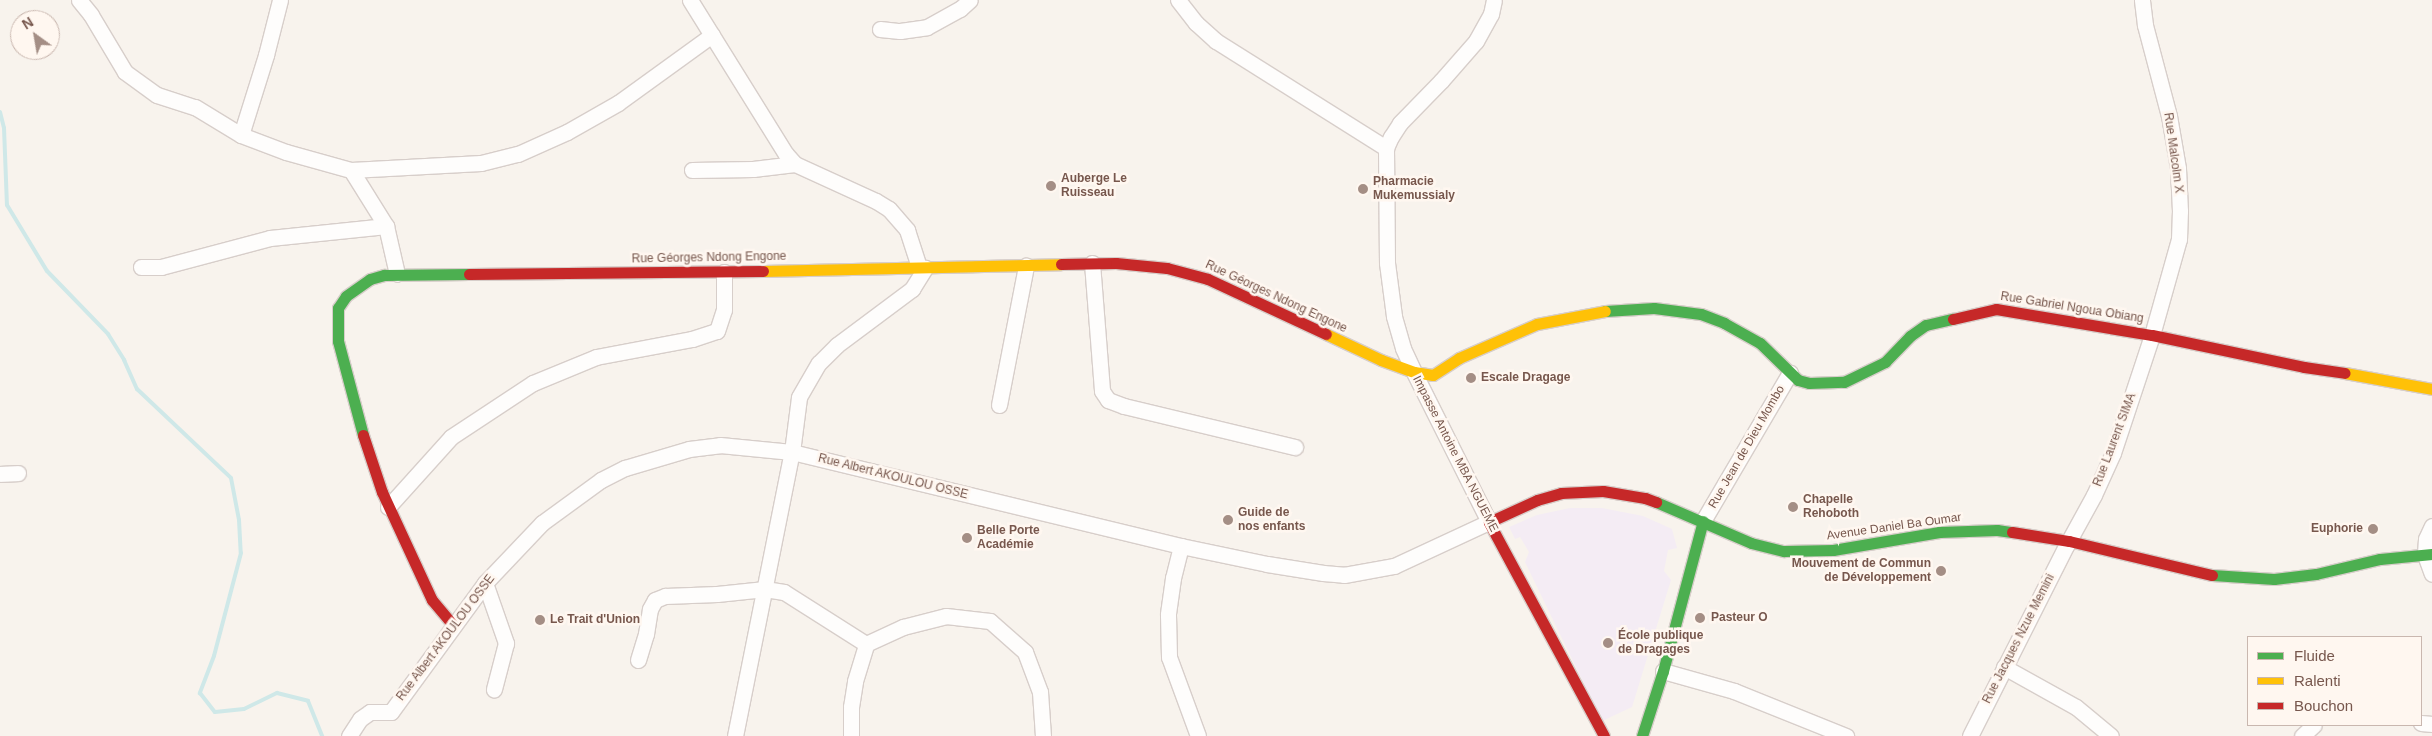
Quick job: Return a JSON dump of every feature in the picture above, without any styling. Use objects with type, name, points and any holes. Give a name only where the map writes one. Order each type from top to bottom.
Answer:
[{"type":"street","points":[[79,0],[91,15],[125,72],[157,95],[195,107],[241,135],[286,152],[351,170],[481,163],[518,154],[567,132],[618,103],[712,35]]},
{"type":"street","points":[[241,135],[280,0]]},
{"type":"street","points":[[690,0],[786,154],[795,164],[876,201],[889,209],[907,230],[922,268],[912,289],[837,345],[818,363],[799,397],[792,452],[735,736]]},
{"type":"street","points":[[880,29],[900,31],[927,27],[960,9],[970,0]]},
{"type":"street","points":[[1178,0],[1196,23],[1216,42],[1386,148],[1400,123],[1442,82],[1476,41],[1491,14],[1494,0]]},
{"type":"street","name":"Rue Malcolm X","points":[[2142,0],[2145,25],[2169,116],[2178,168],[2180,211],[2179,239],[2152,335]]},
{"type":"street","name":"Impasse Antoine MBA NGUEME","points":[[1386,148],[1388,263],[1391,300],[1403,348],[1489,522],[1604,736]]},
{"type":"street","points":[[692,170],[795,164]]},
{"type":"street","points":[[351,170],[386,226],[397,274]]},
{"type":"street","points":[[141,267],[161,267],[270,238],[386,226]]},
{"type":"street","points":[[1092,263],[1102,391],[1108,400],[1124,406],[1294,447]]},
{"type":"street","name":"Rue Géorges Ndong Engone","points":[[453,625],[440,612],[432,600],[376,477],[356,415],[338,341],[336,321],[338,308],[356,287],[370,278],[397,274],[724,272],[824,268],[922,268],[1116,263],[1167,268],[1200,277],[1381,360],[1414,372]]},
{"type":"street","points":[[999,405],[1026,266]]},
{"type":"street","points":[[388,506],[451,437],[533,383],[596,357],[692,339],[717,331],[724,310],[724,272]]},
{"type":"street","name":"Rue Gabriel Ngoua Obiang","points":[[1414,372],[1433,375],[1459,358],[1537,324],[1602,311],[1654,308],[1701,314],[1724,322],[1760,344],[1798,380],[1809,383],[1844,382],[1885,362],[1910,336],[1926,324],[1996,309],[2152,335],[2304,367],[2378,378],[2432,389]]},
{"type":"street","name":"Rue Laurent SIMA","points":[[2069,542],[2094,495],[2113,452],[2152,335]]},
{"type":"street","name":"Rue Jean de Dieu Mombo","points":[[1703,521],[1790,373]]},
{"type":"street","name":"Rue Albert AKOULOU OSSE","points":[[349,736],[360,719],[370,712],[391,712],[485,583],[542,523],[600,480],[625,468],[689,449],[720,445],[792,452],[1182,546],[1294,569],[1344,574],[1394,566],[1489,522]]},
{"type":"street","points":[[0,474],[18,473]]},
{"type":"street","name":"Avenue Daniel Ba Oumar","points":[[1489,522],[1537,500],[1561,493],[1603,491],[1628,494],[1703,521],[1751,543],[1784,551],[1833,550],[1901,538],[1968,530],[2015,532],[2069,542],[2190,572],[2234,579],[2294,578],[2380,559],[2428,555]]},
{"type":"street","points":[[1642,736],[1663,671],[1703,521]]},
{"type":"street","points":[[2432,526],[2426,539],[2432,574]]},
{"type":"street","name":"Rue Jacques Nzue Memini","points":[[1970,736],[2069,542]]},
{"type":"street","points":[[1182,546],[1172,578],[1168,615],[1169,656],[1198,736]]},
{"type":"street","points":[[485,583],[506,643],[494,689]]},
{"type":"street","points":[[638,660],[646,634],[650,609],[655,600],[665,596],[717,594],[765,588],[784,592],[804,603],[866,644]]},
{"type":"street","points":[[851,736],[851,707],[855,680],[866,644],[903,627],[946,616],[990,620],[1025,652],[1040,692],[1043,736]]},
{"type":"street","points":[[2004,667],[2076,707],[2111,736]]},
{"type":"street","points":[[1663,671],[1734,691],[1846,736]]},
{"type":"street","points":[[2302,736],[2313,726]]},
{"type":"shaded area","name":"École publique de Dragages","points":[[1570,508],[1602,508],[1643,516],[1672,529],[1677,548],[1668,550],[1664,571],[1671,580],[1632,707],[1602,721],[1525,562],[1529,552],[1520,537],[1515,539],[1509,527],[1537,515]]},
{"type":"waterway","points":[[0,112],[4,128],[7,205],[47,271],[108,334],[124,360],[137,389],[231,478],[239,520],[241,553],[214,656],[200,693],[215,712],[244,709],[277,693],[308,701],[322,736]]},
{"type":"traffic: fast","points":[[363,435],[338,341],[338,308],[346,296],[370,279],[384,275],[469,274]]},
{"type":"traffic: fast","points":[[1605,311],[1654,308],[1701,314],[1724,323],[1760,343],[1798,380],[1809,383],[1844,382],[1885,362],[1910,336],[1926,325],[1953,319]]},
{"type":"traffic: fast","points":[[1656,502],[1751,543],[1784,551],[1833,550],[1939,532],[1997,530],[2012,532]]},
{"type":"traffic: fast","points":[[1642,736],[1663,671],[1703,521]]},
{"type":"traffic: fast","points":[[2212,575],[2274,579],[2316,574],[2380,559],[2432,554]]},
{"type":"traffic: slow","points":[[763,271],[1061,264]]},
{"type":"traffic: slow","points":[[1326,334],[1381,360],[1414,372],[1433,375],[1459,358],[1537,324],[1605,311]]},
{"type":"traffic: slow","points":[[2345,373],[2432,389]]},
{"type":"traffic: jam","points":[[1061,264],[1116,263],[1167,268],[1208,279],[1326,334]]},
{"type":"traffic: jam","points":[[469,274],[763,271]]},
{"type":"traffic: jam","points":[[1953,319],[1996,309],[2152,335],[2304,367],[2345,373]]},
{"type":"traffic: jam","points":[[363,435],[382,492],[432,600],[453,625]]},
{"type":"traffic: jam","points":[[1604,736],[1489,522],[1537,500],[1561,493],[1603,491],[1645,498],[1656,502]]},
{"type":"traffic: jam","points":[[2012,532],[2069,541],[2212,575]]},
{"type":"place","name":"Auberge Le Ruisseau","points":[[1051,186]]},
{"type":"place","name":"Pharmacie Mukemussialy","points":[[1363,189]]},
{"type":"place","name":"Escale Dragage","points":[[1471,378]]},
{"type":"place","name":"Chapelle Rehoboth","points":[[1793,507]]},
{"type":"place","name":"Guide de nos enfants","points":[[1228,520]]},
{"type":"place","name":"Euphorie","points":[[2373,529]]},
{"type":"place","name":"Belle Porte Académie","points":[[967,538]]},
{"type":"place","name":"Mouvement de Commun de Développement","points":[[1941,571]]},
{"type":"place","name":"Pasteur O","points":[[1700,618]]},
{"type":"place","name":"Le Trait d'Union","points":[[540,620]]},
{"type":"place","name":"École publique de Dragages","points":[[1608,643]]}]
